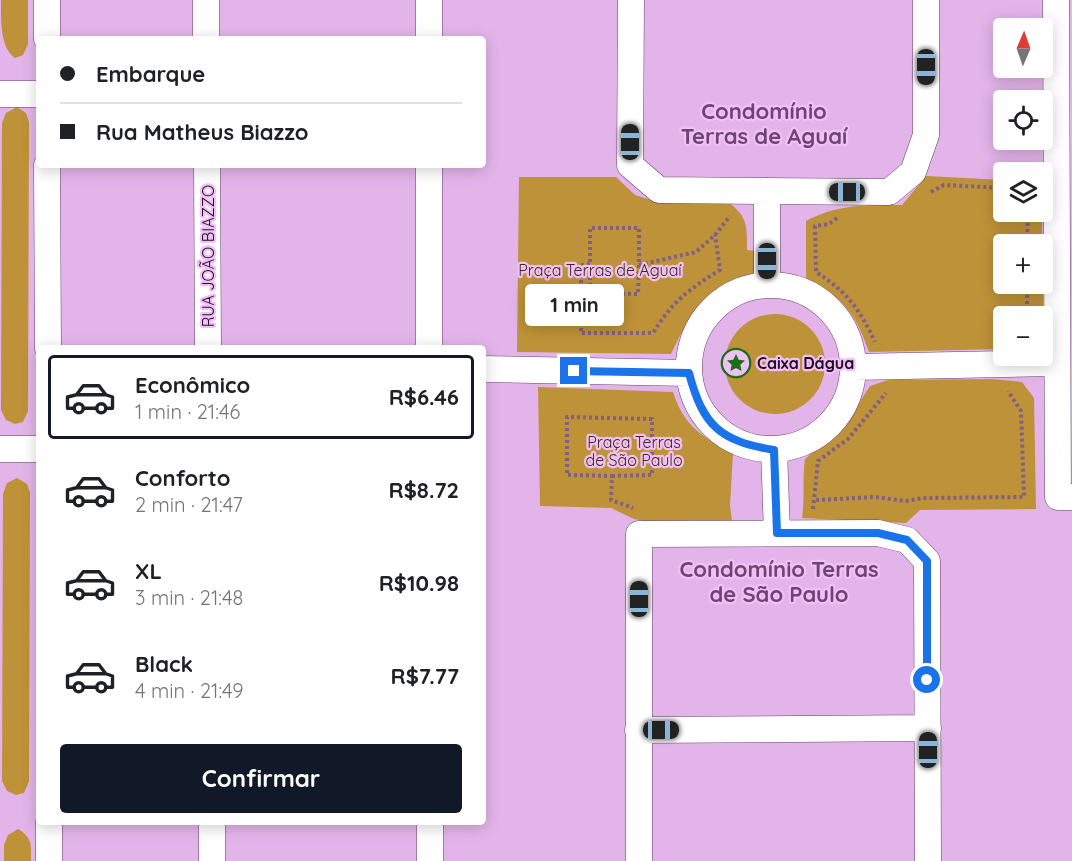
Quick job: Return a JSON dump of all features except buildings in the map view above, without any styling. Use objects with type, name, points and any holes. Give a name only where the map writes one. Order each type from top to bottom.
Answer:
[{"type":"street","points":[[46,0],[47,36]]},
{"type":"street","points":[[206,0],[206,36]]},
{"type":"street","points":[[429,0],[429,36]]},
{"type":"street","points":[[631,0],[630,165],[658,190],[889,192],[913,172],[926,135],[926,0]]},
{"type":"street","points":[[1056,0],[1064,282],[1056,363],[1065,497]]},
{"type":"street","points":[[0,94],[36,94]]},
{"type":"street","points":[[47,168],[48,345]]},
{"type":"street","name":"RUA JOÃO BIAZZO","points":[[207,168],[208,345]]},
{"type":"street","points":[[429,168],[429,345]]},
{"type":"street","points":[[767,191],[767,285]]},
{"type":"street","points":[[767,285],[800,290],[828,308],[847,335],[854,367],[848,398],[831,424],[805,443],[774,450],[743,445],[716,429],[697,403],[689,373],[693,341],[709,312],[736,293],[767,285]]},
{"type":"street","points":[[854,367],[1056,363]]},
{"type":"street","points":[[486,369],[689,373]]},
{"type":"street","points":[[0,449],[36,449]]},
{"type":"street","points":[[774,450],[777,533]]},
{"type":"street","points":[[639,861],[639,534],[777,533],[878,533],[907,540],[927,561],[928,861]]},
{"type":"street","points":[[638,730],[928,728]]},
{"type":"street","points":[[49,825],[49,861]]},
{"type":"street","points":[[212,825],[212,861]]},
{"type":"street","points":[[430,825],[430,861]]},
{"type":"path","points":[[639,265],[696,252],[715,235],[736,208]]},
{"type":"path","points":[[829,224],[816,226],[816,272],[846,294],[863,315],[876,343],[887,342]]},
{"type":"path","points":[[590,228],[639,228],[639,265],[638,294],[590,293],[590,228]]},
{"type":"path","points":[[590,264],[581,265],[581,333],[653,333],[668,310],[690,288],[720,270],[715,235]]},
{"type":"path","points":[[816,500],[875,497],[906,501],[923,498],[1024,498],[1021,411],[1009,391],[998,391]]},
{"type":"path","points":[[808,533],[816,500],[818,461],[848,439],[886,393],[897,393]]},
{"type":"path","points":[[567,417],[652,419],[652,475],[612,476],[567,475],[567,417]]},
{"type":"path","points":[[612,476],[611,500],[637,510]]},
{"type":"green space","points":[[1,0],[28,0],[28,44],[23,55],[15,58],[6,48],[4,41],[1,25]]},
{"type":"green space","points":[[17,107],[26,113],[29,122],[28,411],[23,422],[15,424],[6,420],[1,410],[2,123],[6,113]]},
{"type":"green space","points":[[926,176],[993,179],[993,222],[1042,222],[1042,234],[993,234],[993,294],[1043,294],[1043,306],[993,306],[993,349],[869,352],[859,327],[846,308],[830,293],[806,279],[806,221],[841,208],[902,205]]},
{"type":"green space","name":"Praça Terras de Aguaí","points":[[519,177],[616,177],[635,195],[651,200],[727,201],[743,217],[747,234],[747,250],[757,251],[756,278],[739,281],[713,293],[694,313],[671,354],[517,352]]},
{"type":"green space","points":[[775,314],[794,318],[810,329],[821,345],[825,364],[821,383],[810,399],[794,410],[775,414],[756,410],[740,399],[729,383],[725,364],[729,345],[740,329],[756,318]]},
{"type":"green space","points":[[991,379],[1022,382],[1034,398],[1036,509],[920,510],[906,523],[802,518],[805,459],[853,412],[870,386],[888,380]]},
{"type":"green space","name":"Praça Terras de São Paulo","points":[[538,387],[673,392],[683,414],[696,430],[733,453],[730,505],[732,521],[655,523],[634,519],[611,508],[540,506]]},
{"type":"green space","points":[[17,478],[27,484],[30,493],[29,781],[24,793],[16,795],[7,791],[2,781],[3,494],[7,483]]},
{"type":"green space","points":[[18,829],[29,839],[31,861],[4,861],[4,845],[8,835]]},
{"type":"place","name":"Caixa Dágua","points":[[736,363]]},
{"type":"district","name":"Condomínio Terras de Aguaí","points":[[764,124]]},
{"type":"district","name":"Condomínio Terras de São Paulo","points":[[779,582]]},
{"type":"route","points":[[574,371],[689,373],[697,403],[716,429],[743,445],[774,450],[777,533],[878,533],[907,540],[927,561],[927,680]]}]
